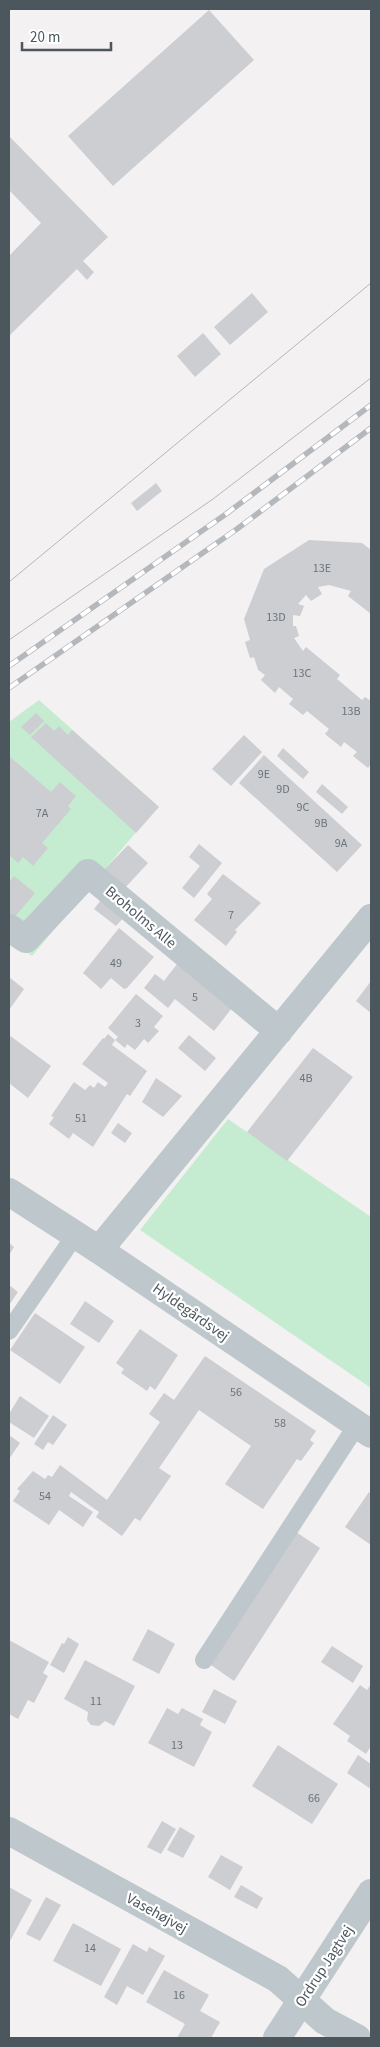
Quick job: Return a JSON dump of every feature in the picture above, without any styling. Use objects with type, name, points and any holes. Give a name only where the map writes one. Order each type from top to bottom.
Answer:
[{"type":"street","name":"Broholms Alle","points":[[9,928],[26,939],[88,873],[279,1031]]},
{"type":"street","points":[[100,1250],[371,918]]},
{"type":"street","name":"Hyldegårdsvej","points":[[9,1192],[100,1250],[364,1430]]},
{"type":"street","name":"Vasehøjvej","points":[[9,1831],[278,1979],[325,2020],[357,2038]]},
{"type":"street","name":"Ordrup Jagtvej","points":[[277,2038],[371,1893]]},
{"type":"lane","points":[[9,1331],[76,1234]]},
{"type":"lane","points":[[204,1660],[364,1430]]},
{"type":"green space","points":[[39,700],[158,806],[32,956],[9,939],[9,722]]},
{"type":"green space","points":[[228,1119],[371,1217],[371,1388],[140,1230]]},
{"type":"building","points":[[209,10],[254,60],[113,186],[68,136]]},
{"type":"building","points":[[9,136],[108,237],[83,261],[94,272],[87,280],[77,269],[9,336],[9,256],[41,223],[9,190]]},
{"type":"building","points":[[252,293],[268,312],[230,345],[214,327]]},
{"type":"building","points":[[203,333],[221,354],[195,377],[177,356]]},
{"type":"building","points":[[156,483],[162,491],[137,511],[131,503]]},
{"type":"building","points":[[309,540],[362,543],[371,550],[371,614],[348,596],[351,591],[329,585],[318,587],[322,594],[311,601],[306,595],[298,604],[304,606],[300,616],[293,615],[293,626],[296,626],[299,636],[294,638],[303,651],[306,647],[340,675],[337,679],[362,700],[365,697],[371,701],[371,764],[368,768],[353,756],[357,752],[344,742],[341,747],[325,734],[329,729],[307,711],[303,715],[289,704],[293,699],[279,687],[275,693],[261,680],[265,675],[258,670],[254,657],[250,658],[245,642],[250,640],[244,619],[264,569]]},
{"type":"building","points":[[36,713],[44,721],[30,735],[21,727]]},
{"type":"building","points":[[46,723],[54,731],[59,726],[68,735],[72,730],[159,807],[136,833],[31,737]]},
{"type":"building","points":[[244,735],[262,752],[231,786],[212,769]]},
{"type":"building","points":[[283,748],[309,772],[303,779],[277,756]]},
{"type":"building","points":[[264,755],[362,845],[337,872],[239,783]]},
{"type":"building","points":[[9,756],[51,792],[60,782],[76,796],[68,806],[71,809],[42,843],[48,848],[33,866],[23,857],[18,863],[9,855]]},
{"type":"building","points":[[322,784],[348,807],[342,814],[316,792]]},
{"type":"building","points":[[199,844],[222,863],[194,898],[182,888],[200,866],[189,857]]},
{"type":"building","points":[[128,845],[148,863],[124,889],[104,870]]},
{"type":"building","points":[[223,874],[261,903],[235,930],[237,932],[226,946],[194,920],[212,899],[207,894]]},
{"type":"building","points":[[14,876],[35,893],[13,919],[9,915],[9,882]]},
{"type":"building","points":[[104,896],[127,914],[116,926],[94,909]]},
{"type":"building","points":[[119,928],[154,957],[127,988],[124,989],[111,978],[101,989],[83,973]]},
{"type":"building","points":[[177,964],[232,1008],[214,1031],[175,999],[168,1008],[144,988],[155,974],[164,981]]},
{"type":"building","points":[[9,977],[24,989],[9,1010]]},
{"type":"building","points":[[371,981],[371,1013],[356,1001]]},
{"type":"building","points":[[136,994],[163,1016],[154,1027],[159,1031],[148,1043],[144,1039],[135,1050],[127,1044],[125,1048],[115,1040],[118,1037],[108,1028]]},
{"type":"building","points":[[108,1034],[115,1040],[112,1045],[147,1071],[130,1096],[127,1094],[93,1147],[73,1133],[69,1139],[49,1124],[54,1117],[51,1116],[74,1082],[85,1090],[90,1085],[94,1088],[98,1082],[105,1087],[108,1083],[82,1064]]},
{"type":"building","points":[[9,1035],[51,1066],[28,1098],[9,1083]]},
{"type":"building","points":[[189,1035],[216,1058],[205,1071],[178,1048]]},
{"type":"building","points":[[313,1048],[353,1077],[287,1161],[247,1132]]},
{"type":"building","points":[[156,1078],[182,1096],[163,1117],[142,1102]]},
{"type":"building","points":[[118,1123],[132,1133],[125,1143],[111,1133]]},
{"type":"building","points":[[9,1243],[14,1247],[9,1255]]},
{"type":"building","points":[[9,1285],[18,1292],[9,1305]]},
{"type":"building","points":[[85,1301],[114,1321],[99,1343],[70,1324]]},
{"type":"building","points":[[35,1313],[85,1347],[60,1384],[10,1350]]},
{"type":"building","points":[[140,1329],[178,1355],[155,1390],[150,1386],[147,1391],[121,1373],[124,1369],[116,1363]]},
{"type":"building","points":[[205,1356],[316,1431],[310,1440],[314,1443],[301,1461],[297,1459],[263,1509],[225,1484],[251,1446],[199,1410],[159,1468],[171,1476],[140,1521],[135,1518],[122,1536],[96,1517],[99,1512],[71,1492],[69,1496],[93,1512],[83,1527],[59,1510],[49,1525],[13,1501],[20,1491],[17,1489],[33,1471],[45,1479],[48,1475],[52,1477],[60,1465],[107,1500],[160,1422],[149,1414],[164,1393],[174,1400]]},
{"type":"building","points":[[20,1396],[49,1416],[34,1438],[9,1422],[9,1414]]},
{"type":"building","points":[[53,1415],[67,1425],[53,1445],[48,1442],[43,1450],[34,1444]]},
{"type":"building","points":[[9,1435],[20,1443],[9,1459]]},
{"type":"building","points":[[369,1492],[371,1494],[371,1545],[345,1527]]},
{"type":"building","points":[[293,1530],[320,1548],[234,1681],[211,1665]]},
{"type":"building","points":[[148,1629],[175,1644],[159,1674],[132,1660]]},
{"type":"building","points":[[68,1637],[79,1644],[64,1673],[50,1665],[62,1643],[64,1644]]},
{"type":"building","points":[[9,1640],[49,1662],[43,1673],[48,1676],[34,1703],[28,1700],[18,1719],[9,1714]]},
{"type":"building","points":[[332,1646],[363,1666],[353,1683],[321,1662]]},
{"type":"building","points":[[85,1660],[135,1686],[114,1726],[105,1721],[99,1726],[91,1725],[87,1720],[88,1712],[64,1699]]},
{"type":"building","points":[[371,1684],[371,1746],[366,1754],[347,1741],[350,1736],[333,1724],[360,1685],[367,1690]]},
{"type":"building","points":[[214,1689],[237,1701],[225,1724],[202,1712]]},
{"type":"building","points":[[167,1708],[178,1714],[182,1708],[203,1719],[200,1725],[212,1732],[194,1767],[148,1743]]},
{"type":"building","points":[[278,1745],[338,1784],[312,1824],[252,1786]]},
{"type":"building","points":[[358,1755],[371,1764],[371,1789],[347,1773]]},
{"type":"building","points":[[162,1821],[176,1829],[161,1854],[147,1847]]},
{"type":"building","points":[[180,1827],[195,1836],[183,1858],[167,1850]]},
{"type":"building","points":[[221,1855],[243,1867],[230,1890],[208,1877]]},
{"type":"building","points":[[241,1885],[263,1898],[257,1909],[234,1897]]},
{"type":"building","points":[[9,1887],[32,1900],[10,1941],[9,1941]]},
{"type":"building","points":[[46,1897],[61,1905],[40,1941],[26,1934]]},
{"type":"building","points":[[73,1923],[121,1949],[101,1986],[53,1961]]},
{"type":"building","points":[[133,1944],[147,1952],[149,1947],[165,1956],[143,1995],[127,1986],[117,2005],[104,1997]]},
{"type":"building","points":[[164,1970],[209,1995],[200,2011],[220,2022],[211,2038],[177,2038],[185,2024],[146,2002]]},
{"type":"tram line","points":[[9,582],[371,283]]},
{"type":"tram line","points":[[9,640],[213,499],[371,378]]},
{"type":"railway","points":[[9,666],[226,514],[371,405]]},
{"type":"railway","points":[[9,688],[237,529],[371,428]]}]
